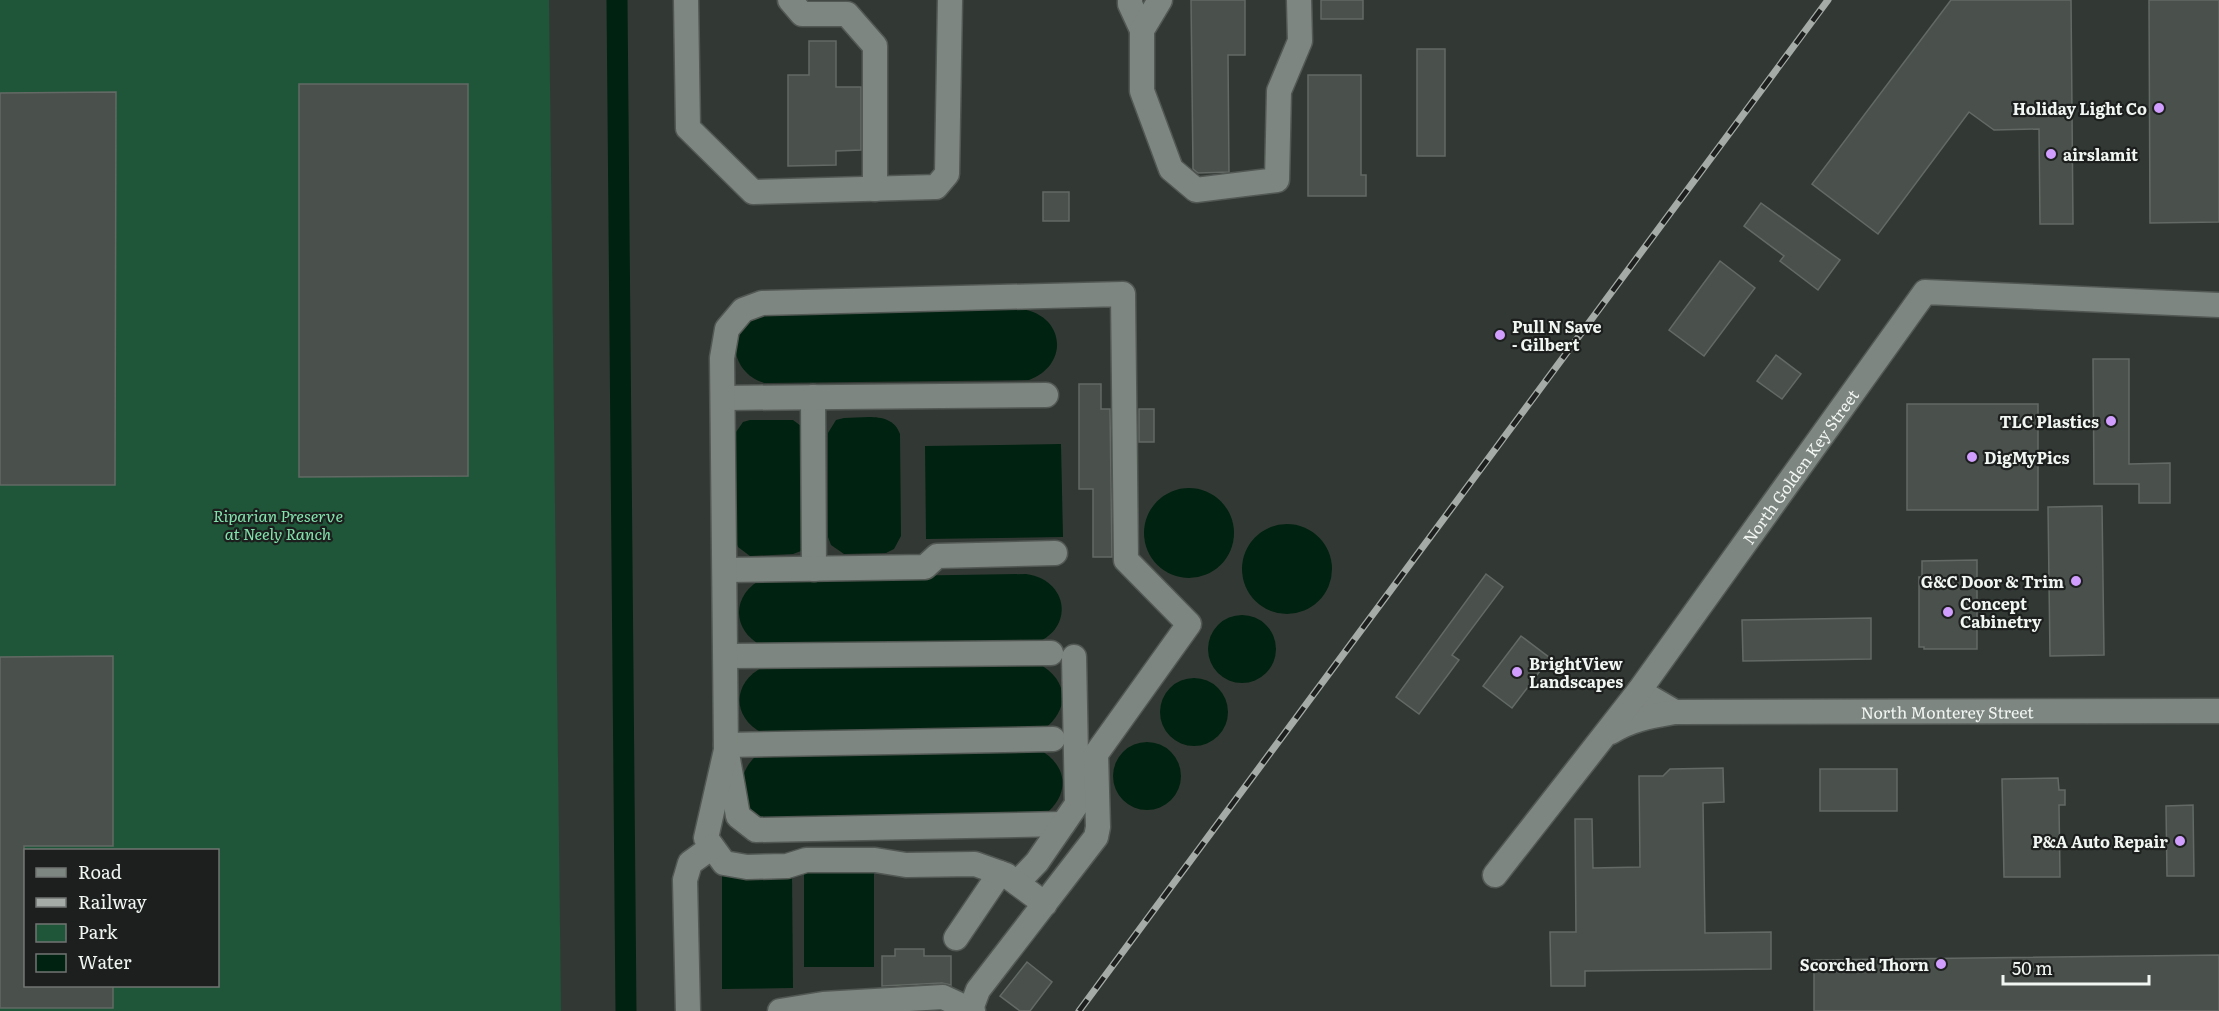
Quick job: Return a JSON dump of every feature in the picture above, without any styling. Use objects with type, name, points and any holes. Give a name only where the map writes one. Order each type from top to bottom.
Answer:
[{"type":"street","points":[[686,0],[688,128],[753,192],[936,187],[947,174],[950,0]]},
{"type":"street","points":[[790,0],[802,14],[847,14],[875,46],[875,189]]},
{"type":"street","points":[[1130,0],[1143,30],[1142,91],[1171,169],[1196,190],[1277,180],[1279,91],[1300,41],[1299,0]]},
{"type":"street","points":[[1143,30],[1160,0]]},
{"type":"street","name":"North Golden Key Street","points":[[1495,875],[1639,691],[1925,292],[2219,304]]},
{"type":"street","points":[[780,1011],[823,1004],[943,997],[972,1010],[978,990],[1096,837],[1098,827],[1096,754],[1189,624],[1126,560],[1124,294],[762,303],[743,309],[727,329],[722,358],[726,748],[738,816],[756,830],[1063,824]]},
{"type":"street","points":[[723,398],[1046,395]]},
{"type":"street","points":[[813,397],[814,569]]},
{"type":"street","points":[[725,570],[925,567],[937,556],[1054,553]]},
{"type":"street","points":[[726,656],[1051,653]]},
{"type":"street","points":[[956,938],[1008,878],[1037,862],[1077,804],[1074,657]]},
{"type":"street","points":[[1639,691],[1675,712]]},
{"type":"street","name":"North Monterey Street","points":[[1604,736],[1623,724],[1640,718],[1675,712],[2219,711]]},
{"type":"street","points":[[726,748],[1053,739]]},
{"type":"street","points":[[726,748],[706,838],[724,863],[747,867],[787,866],[806,860],[875,860],[906,865],[975,864],[1008,878],[1045,904]]},
{"type":"street","points":[[688,1011],[685,880],[690,863],[712,848]]},
{"type":"green space","name":"Riparian Preserve at Neely Ranch","points":[[0,0],[549,0],[561,1011],[0,1011]]},
{"type":"water","points":[[1021,309],[1036,313],[1047,321],[1054,330],[1057,341],[1056,353],[1051,363],[1042,373],[1029,380],[765,383],[747,373],[740,365],[736,355],[737,336],[742,326],[752,317],[768,312]]},
{"type":"water","points":[[844,418],[884,419],[891,422],[900,434],[901,536],[894,549],[886,553],[844,554],[831,545],[828,537],[828,433],[836,420]]},
{"type":"water","points":[[793,420],[805,429],[805,545],[801,551],[793,554],[750,556],[738,547],[735,539],[734,435],[743,422]]},
{"type":"water","points":[[1061,444],[1063,537],[926,539],[925,446]]},
{"type":"water","points":[[1180,488],[1198,488],[1214,495],[1227,508],[1234,524],[1234,542],[1227,558],[1214,571],[1198,578],[1180,578],[1164,571],[1151,558],[1144,542],[1144,524],[1151,508],[1164,495]]},
{"type":"water","points":[[1278,524],[1296,524],[1312,531],[1325,544],[1332,560],[1332,578],[1325,594],[1312,607],[1296,614],[1278,614],[1262,607],[1249,594],[1242,578],[1242,560],[1249,544],[1262,531]]},
{"type":"water","points":[[1026,574],[1040,578],[1051,585],[1062,606],[1061,617],[1056,628],[1047,637],[1034,644],[762,646],[744,630],[740,621],[739,611],[746,593],[764,578]]},
{"type":"water","points":[[1235,615],[1249,615],[1261,620],[1271,630],[1276,649],[1271,668],[1261,678],[1249,683],[1235,683],[1223,678],[1213,668],[1208,656],[1208,642],[1213,630],[1223,620]]},
{"type":"water","points":[[1037,663],[1055,677],[1062,694],[1059,712],[1044,729],[762,733],[745,718],[741,709],[741,690],[746,681],[765,666]]},
{"type":"water","points":[[1187,678],[1201,678],[1213,683],[1223,693],[1228,712],[1223,731],[1213,741],[1201,746],[1187,746],[1175,741],[1165,731],[1160,719],[1160,705],[1165,693],[1175,683]]},
{"type":"water","points":[[1140,742],[1154,742],[1166,747],[1176,757],[1181,776],[1176,795],[1166,805],[1154,810],[1140,810],[1128,805],[1118,795],[1113,783],[1113,769],[1118,757],[1128,747]]},
{"type":"water","points":[[1038,749],[1055,763],[1062,780],[1059,798],[1044,815],[763,819],[748,806],[742,790],[745,772],[756,756]]},
{"type":"water","points":[[804,866],[874,866],[874,967],[804,967]]},
{"type":"water","points":[[722,872],[792,872],[793,988],[722,989]]},
{"type":"building","points":[[1191,0],[1245,0],[1245,55],[1228,55],[1229,172],[1198,173],[1193,169]]},
{"type":"building","points":[[1321,0],[1363,0],[1363,19],[1321,19]]},
{"type":"building","points":[[1951,0],[2071,0],[2073,224],[2040,224],[2039,129],[1994,130],[1969,112],[1878,234],[1812,184]]},
{"type":"building","points":[[2149,0],[2219,0],[2219,222],[2150,223]]},
{"type":"building","points":[[809,41],[836,41],[836,87],[861,87],[861,150],[836,151],[836,165],[788,166],[788,75],[809,75]]},
{"type":"building","points":[[1417,49],[1445,49],[1445,156],[1417,156]]},
{"type":"building","points":[[1308,75],[1361,75],[1361,175],[1366,175],[1366,196],[1308,196]]},
{"type":"building","points":[[299,84],[468,84],[468,476],[299,477]]},
{"type":"building","points":[[116,92],[115,485],[0,485],[0,93]]},
{"type":"building","points":[[1043,192],[1069,192],[1069,221],[1043,221]]},
{"type":"building","points":[[1761,203],[1840,260],[1818,290],[1780,261],[1784,256],[1744,226]]},
{"type":"building","points":[[1720,261],[1755,288],[1704,356],[1669,330]]},
{"type":"building","points":[[1776,355],[1801,374],[1782,399],[1757,381]]},
{"type":"building","name":"TLC Plastics","points":[[2093,359],[2129,359],[2129,464],[2170,463],[2170,503],[2139,503],[2139,484],[2094,484]]},
{"type":"building","points":[[1079,384],[1101,384],[1101,409],[1110,409],[1112,557],[1093,557],[1093,489],[1079,489]]},
{"type":"building","name":"DigMyPics","points":[[1907,404],[2038,404],[2038,510],[1907,510]]},
{"type":"building","points":[[1139,409],[1154,409],[1154,442],[1139,442]]},
{"type":"building","name":"G&C Door & Trim","points":[[2102,506],[2104,655],[2050,656],[2048,507]]},
{"type":"building","name":"Concept Cabinetry","points":[[1977,560],[1977,649],[1924,649],[1924,647],[1919,647],[1919,577],[1922,577],[1922,561]]},
{"type":"building","points":[[1486,574],[1503,587],[1452,655],[1459,660],[1419,714],[1396,697]]},
{"type":"building","points":[[1871,618],[1871,659],[1743,661],[1742,620]]},
{"type":"building","name":"BrightView Landscapes","points":[[1521,636],[1550,658],[1512,708],[1483,686]]},
{"type":"building","points":[[113,656],[113,846],[24,846],[24,987],[113,987],[113,1008],[0,1008],[0,657]]},
{"type":"building","points":[[1723,768],[1724,802],[1703,803],[1705,933],[1771,932],[1771,969],[1585,971],[1585,986],[1551,986],[1550,932],[1576,932],[1575,819],[1592,819],[1593,868],[1640,867],[1639,776],[1663,776],[1670,769]]},
{"type":"building","points":[[1820,769],[1897,769],[1897,811],[1820,811]]},
{"type":"building","points":[[2058,778],[2059,790],[2065,790],[2065,805],[2059,805],[2060,877],[2004,877],[2002,779]]},
{"type":"building","name":"P&A Auto Repair","points":[[2193,805],[2194,876],[2167,876],[2166,806]]},
{"type":"building","points":[[895,949],[924,949],[924,956],[951,956],[951,985],[942,983],[882,986],[882,956],[895,956]]},
{"type":"building","points":[[2219,955],[2219,1011],[1814,1011],[1814,960]]},
{"type":"building","points":[[1027,962],[1052,982],[1030,1011],[1020,1011],[1000,996]]},
{"type":"waterway","points":[[617,0],[626,1011]]},
{"type":"railway","points":[[1079,1011],[1828,0]]},
{"type":"place","name":"Holiday Light Co","points":[[2159,108]]},
{"type":"place","name":"airslamit","points":[[2051,154]]},
{"type":"place","name":"Pull N Save - Gilbert","points":[[1500,335]]},
{"type":"place","name":"TLC Plastics","points":[[2111,421]]},
{"type":"place","name":"DigMyPics","points":[[1972,457]]},
{"type":"place","name":"G&C Door & Trim","points":[[2076,581]]},
{"type":"place","name":"Concept Cabinetry","points":[[1948,612]]},
{"type":"place","name":"BrightView Landscapes","points":[[1517,672]]},
{"type":"place","name":"P&A Auto Repair","points":[[2180,841]]},
{"type":"place","name":"Scorched Thorn","points":[[1941,964]]}]
